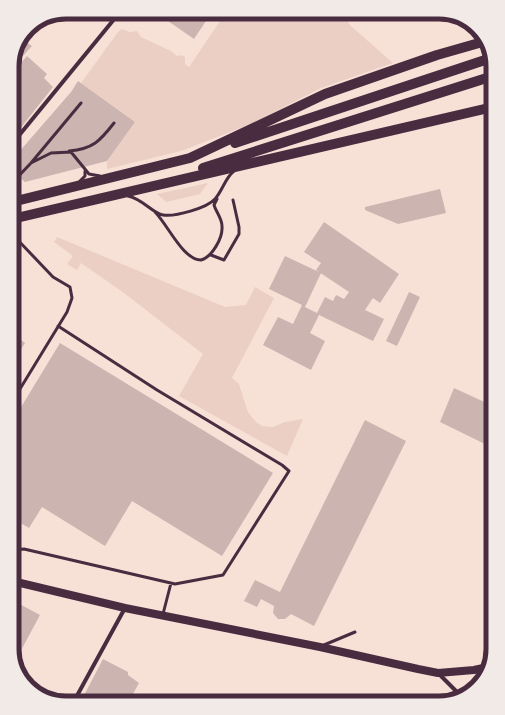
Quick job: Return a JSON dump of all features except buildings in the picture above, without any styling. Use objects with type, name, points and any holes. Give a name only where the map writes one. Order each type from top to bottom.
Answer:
[{"type":"highway","points":[[190,158],[325,94],[437,55],[480,43]]},
{"type":"highway","points":[[19,200],[190,158],[486,60]]},
{"type":"highway","points":[[141,188],[486,78]]},
{"type":"highway","points":[[19,217],[486,109]]},
{"type":"main road","points":[[19,583],[125,608],[320,647],[438,673],[482,668]]},
{"type":"street","points":[[19,135],[114,19]]},
{"type":"street","points":[[77,696],[125,608]]},
{"type":"street","points":[[438,673],[457,692]]},
{"type":"lane","points":[[19,175],[31,163],[81,103]]},
{"type":"lane","points":[[31,163],[51,153],[85,149],[100,140],[114,123]]},
{"type":"lane","points":[[65,151],[72,152],[85,171],[93,176],[137,172]]},
{"type":"lane","points":[[151,208],[192,258],[202,260],[211,255],[221,234],[221,220],[214,205],[225,182],[233,172],[250,164]]},
{"type":"lane","points":[[66,189],[83,180],[85,171]]},
{"type":"lane","points":[[117,194],[137,198],[162,215],[173,215],[203,207],[214,200],[222,190]]},
{"type":"lane","points":[[211,255],[224,260],[239,234],[239,227],[233,200]]},
{"type":"lane","points":[[19,219],[24,216]]},
{"type":"lane","points":[[19,242],[53,277],[70,287],[72,298],[58,326],[19,390]]},
{"type":"lane","points":[[19,549],[24,549],[171,583],[196,581],[224,575],[289,471],[282,464],[157,390],[58,326]]},
{"type":"lane","points":[[163,615],[171,583]]},
{"type":"lane","points":[[320,647],[356,632]]},
{"type":"shaded area","points":[[221,19],[346,19],[351,26],[393,63],[321,88],[253,123],[181,151],[107,169],[107,161],[135,122],[81,83],[118,32],[122,29],[130,32],[137,31],[141,37],[171,51],[177,56],[182,55],[185,57],[185,64],[189,67]]},
{"type":"shaded area","points":[[208,183],[200,194],[166,202],[157,194]]},
{"type":"shaded area","points":[[57,237],[225,307],[246,305],[255,287],[274,298],[232,378],[239,384],[248,412],[256,422],[262,426],[273,427],[285,422],[303,419],[287,456],[179,396],[203,354],[124,293],[81,263],[77,270],[67,264],[73,256],[54,242]]}]
